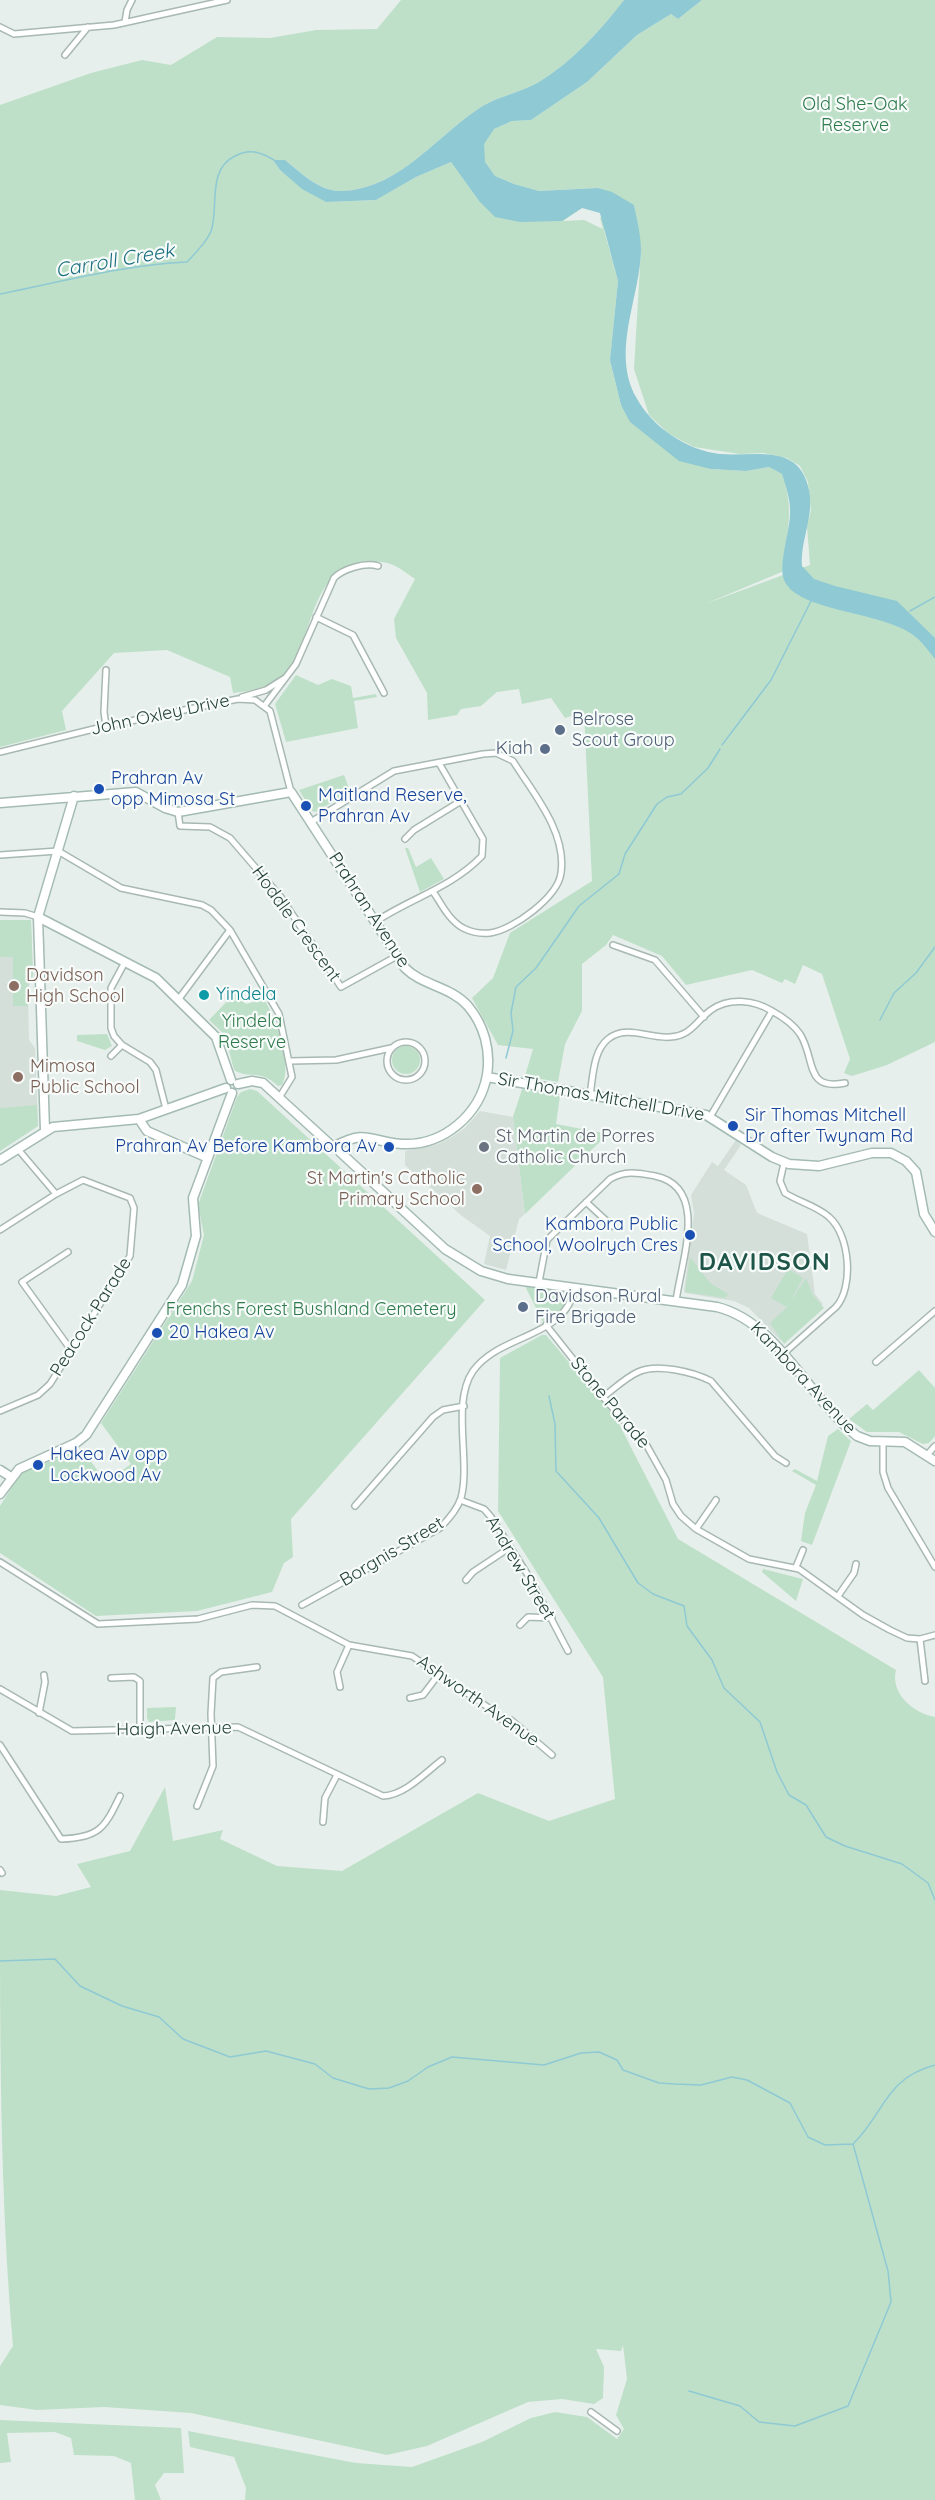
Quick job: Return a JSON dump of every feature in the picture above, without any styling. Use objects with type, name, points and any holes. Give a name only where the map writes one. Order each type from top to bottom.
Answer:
[{"type":"street","points":[[125,22],[132,0]]},
{"type":"street","points":[[0,27],[14,34],[88,27],[125,22],[227,0]]},
{"type":"street","points":[[65,55],[88,27]]},
{"type":"street","points":[[0,803],[136,792],[165,808],[178,812],[291,792],[274,718],[265,705],[289,676],[331,583],[338,574],[364,565],[378,566]]},
{"type":"street","points":[[316,616],[354,635],[384,693]]},
{"type":"street","points":[[106,670],[104,712],[106,726]]},
{"type":"street","points":[[238,699],[266,690],[289,676]]},
{"type":"street","name":"John Oxley Drive","points":[[0,752],[106,726],[238,699],[248,698],[265,705]]},
{"type":"street","points":[[311,822],[383,776],[496,753],[513,761],[554,828],[562,872],[553,893],[543,903],[503,929],[490,933],[475,932],[452,920],[434,892]]},
{"type":"street","points":[[375,922],[399,906],[434,892],[470,869],[482,856],[483,839],[439,763]]},
{"type":"street","name":"Prahran Avenue","points":[[291,792],[396,956],[413,975],[452,992],[474,1013],[488,1048],[487,1077],[480,1098],[468,1116],[442,1135],[419,1143],[403,1144],[359,1135],[338,1148]]},
{"type":"street","points":[[0,1160],[45,1130],[38,917],[74,796]]},
{"type":"street","points":[[405,839],[414,830],[461,801]]},
{"type":"street","name":"Hoddle Crescent","points":[[178,812],[180,826],[210,827],[230,838],[280,896],[341,987],[396,956]]},
{"type":"street","points":[[0,855],[58,851],[122,888],[202,905],[211,910],[230,930],[279,1014],[292,1077],[279,1098]]},
{"type":"street","points":[[0,912],[26,913],[38,917],[156,978],[216,1037],[232,1086],[193,1198],[196,1236],[182,1285],[86,1435],[76,1443],[22,1467],[11,1477],[0,1494]]},
{"type":"street","points":[[178,1000],[230,930]]},
{"type":"street","points":[[613,945],[655,960],[704,1017]]},
{"type":"street","points":[[125,962],[109,995],[111,1028],[114,1036],[122,1045],[150,1062],[156,1070],[166,1109]]},
{"type":"street","points":[[590,1095],[599,1050],[606,1040],[617,1034],[633,1032],[669,1038],[684,1035],[720,1006],[741,1001],[756,1003],[791,1023],[801,1036],[816,1077],[822,1083],[831,1086],[845,1083]]},
{"type":"street","points":[[710,1117],[772,1011]]},
{"type":"street","points":[[290,1061],[336,1060],[391,1048],[402,1042],[415,1043],[423,1053],[425,1059],[422,1071],[405,1080],[394,1076],[387,1066],[391,1048]]},
{"type":"street","points":[[111,1056],[122,1045]]},
{"type":"street","name":"Sir Thomas Mitchell Drive","points":[[487,1077],[710,1117],[784,1163],[813,1166],[872,1153],[896,1155],[916,1172],[924,1215],[935,1232]]},
{"type":"street","name":"Kambora Avenue","points":[[45,1130],[53,1127],[139,1119],[232,1086],[260,1082],[338,1148],[456,1258],[494,1276],[717,1307],[742,1316],[761,1330],[848,1429],[864,1439],[883,1441]]},
{"type":"street","points":[[139,1119],[147,1131],[208,1158]]},
{"type":"street","points":[[17,1148],[56,1194]]},
{"type":"street","points":[[783,1355],[836,1307],[842,1300],[846,1287],[845,1245],[838,1228],[824,1213],[785,1193],[780,1181],[784,1163]]},
{"type":"street","points":[[538,1282],[547,1240],[610,1179],[629,1172],[667,1179],[681,1190],[686,1198],[688,1216],[676,1301]]},
{"type":"street","name":"Peacock Parade","points":[[0,1230],[76,1182],[91,1181],[130,1198],[134,1208],[130,1256],[50,1384],[38,1395],[0,1411]]},
{"type":"street","points":[[586,1202],[612,1226]]},
{"type":"street","points":[[68,1252],[22,1282],[71,1350]]},
{"type":"street","name":"Borgnis Street","points":[[302,1605],[440,1528],[453,1514],[463,1487],[464,1406],[466,1385],[472,1372],[483,1360],[563,1316],[572,1303],[574,1287]]},
{"type":"street","points":[[876,1362],[935,1311]]},
{"type":"street","name":"Stone Parade","points":[[546,1326],[603,1397],[647,1446],[666,1480],[673,1504],[681,1516],[696,1529],[749,1559],[796,1568],[890,1630],[908,1638],[920,1639]]},
{"type":"street","points":[[603,1397],[639,1371],[655,1369],[698,1374],[711,1381],[775,1456],[786,1463]]},
{"type":"street","points":[[355,1506],[433,1417],[443,1410],[464,1406]]},
{"type":"street","points":[[935,1461],[905,1442],[883,1441],[883,1472],[888,1488],[933,1560],[935,1567]]},
{"type":"street","points":[[927,1455],[935,1446]]},
{"type":"street","points":[[0,1470],[11,1477]]},
{"type":"street","name":"Andrew Street","points":[[460,1500],[484,1509],[552,1618],[568,1651]]},
{"type":"street","points":[[696,1529],[716,1500]]},
{"type":"street","points":[[466,1580],[473,1572],[509,1548]]},
{"type":"street","points":[[796,1568],[803,1550]]},
{"type":"street","name":"Ashworth Avenue","points":[[0,1562],[98,1624],[198,1619],[264,1604],[275,1606],[349,1645],[403,1653],[495,1712],[500,1719],[511,1720],[552,1755]]},
{"type":"street","points":[[838,1596],[854,1573],[856,1564]]},
{"type":"street","points":[[520,1625],[528,1617],[552,1618]]},
{"type":"street","points":[[925,1681],[920,1639],[935,1635]]},
{"type":"street","points":[[340,1687],[337,1671],[349,1645]]},
{"type":"street","points":[[197,1806],[213,1766],[211,1727],[213,1678],[215,1675],[257,1667]]},
{"type":"street","points":[[410,1698],[423,1695],[439,1674]]},
{"type":"street","points":[[39,1713],[45,1682],[44,1675]]},
{"type":"street","points":[[111,1678],[134,1677],[140,1681],[142,1687],[140,1730]]},
{"type":"street","name":"Haigh Avenue","points":[[0,1689],[72,1731],[238,1727],[383,1796],[392,1795],[442,1760]]},
{"type":"street","points":[[0,1745],[61,1839],[100,1831],[105,1826],[120,1796]]},
{"type":"street","points":[[323,1822],[325,1798],[337,1774]]},
{"type":"street","points":[[591,2412],[617,2431]]},
{"type":"shaded area","points":[[0,920],[31,920],[33,976],[28,989],[29,1040],[35,1048],[38,1126],[0,1151]]},
{"type":"shaded area","name":"St Martin's Catholic Primary School","points":[[480,1111],[513,1117],[525,1214],[519,1219],[506,1270],[484,1264],[490,1236],[462,1216],[405,1165],[405,1151],[438,1144],[452,1137],[465,1128]]},
{"type":"shaded area","points":[[736,1140],[741,1145],[724,1170],[746,1185],[757,1213],[807,1234],[815,1294],[823,1304],[781,1341],[749,1308],[734,1301],[685,1293],[684,1290],[694,1213],[691,1195],[712,1162],[718,1166]]},
{"type":"green space","name":"Old She-Oak Reserve","points":[[401,0],[624,0],[585,45],[551,74],[539,82],[481,107],[415,160],[380,182],[360,189],[332,190],[310,180],[285,160],[274,161],[280,170],[302,188],[326,202],[376,200],[416,177],[451,162],[479,201],[582,208],[563,221],[584,220],[603,229],[600,218],[607,215],[604,230],[618,281],[610,360],[621,405],[711,469],[746,471],[769,467],[782,474],[786,488],[789,523],[784,571],[705,604],[810,565],[807,527],[811,510],[808,482],[800,466],[787,458],[763,453],[740,454],[694,447],[669,434],[649,415],[634,369],[641,249],[634,205],[598,188],[539,191],[514,184],[495,176],[475,152],[494,129],[512,121],[531,120],[587,82],[637,35],[671,14],[678,19],[702,0],[935,0],[935,1042],[887,1065],[852,1076],[844,1073],[850,1059],[822,974],[803,965],[795,984],[785,979],[782,983],[752,970],[686,985],[662,956],[613,935],[606,945],[582,964],[582,1011],[565,1044],[558,1082],[525,1076],[533,1049],[498,1045],[472,998],[493,978],[510,933],[592,881],[584,712],[565,718],[551,698],[522,704],[519,689],[497,692],[481,706],[461,709],[457,715],[428,720],[427,693],[396,638],[394,619],[415,579],[385,562],[361,563],[342,570],[329,582],[319,597],[298,652],[289,668],[267,686],[233,693],[230,677],[167,650],[114,653],[62,711],[66,730],[0,747],[0,105],[91,73],[142,60],[171,65],[217,37],[270,38],[316,30],[377,29]]},
{"type":"green space","points":[[296,675],[318,685],[332,679],[351,686],[353,698],[376,694],[377,697],[354,701],[358,728],[286,742],[275,704]]},
{"type":"green space","points":[[344,775],[350,791],[316,812],[312,811],[299,790]]},
{"type":"green space","points":[[405,848],[408,848],[416,867],[431,858],[444,879],[420,892]]},
{"type":"green space","points":[[0,920],[31,920],[33,976],[26,989],[28,1006],[13,1006],[13,957],[0,957]]},
{"type":"green space","name":"Yindela Reserve","points":[[235,993],[246,1004],[264,999],[269,1008],[282,1041],[286,1065],[282,1085],[278,1086],[266,1077],[234,1070],[225,1035],[209,1020]]},
{"type":"green space","points":[[107,1034],[112,1046],[105,1050],[77,1041],[77,1035]]},
{"type":"green space","points":[[406,1046],[416,1050],[420,1060],[416,1070],[406,1074],[396,1070],[392,1060],[396,1050]]},
{"type":"green space","name":"Frenchs Forest Bushland Cemetery","points":[[250,1089],[257,1091],[485,1300],[291,1519],[293,1557],[284,1563],[272,1592],[197,1611],[96,1616],[0,1553],[0,1506],[20,1474],[81,1448],[106,1482],[131,1464],[101,1423],[192,1281],[204,1235],[198,1205],[237,1097],[241,1092]]},
{"type":"green space","points":[[522,1089],[560,1096],[556,1124],[608,1134],[525,1214],[513,1117]]},
{"type":"green space","points":[[37,1105],[38,1126],[0,1151],[0,1108]]},
{"type":"green space","points":[[690,1257],[710,1283],[728,1294],[725,1298],[685,1292]]},
{"type":"green space","points":[[788,1269],[803,1278],[790,1302],[806,1278],[813,1295],[824,1308],[784,1344],[770,1323],[787,1307],[771,1298]]},
{"type":"green space","points":[[524,1284],[566,1289],[570,1296],[563,1309],[543,1322]]},
{"type":"green space","points":[[546,1335],[616,1418],[678,1539],[896,1670],[896,1686],[905,1701],[919,1711],[935,1717],[935,2500],[245,2500],[246,2488],[234,2457],[190,2447],[188,2431],[356,2463],[412,2467],[482,2442],[531,2418],[555,2412],[587,2417],[617,2439],[624,2429],[616,2415],[627,2379],[623,2345],[621,2351],[596,2349],[604,2367],[603,2398],[594,2404],[562,2399],[528,2402],[427,2446],[387,2455],[191,2413],[104,2407],[37,2410],[0,2405],[0,2366],[13,2346],[3,2176],[0,1890],[56,1896],[91,1887],[77,1864],[130,1851],[165,1787],[173,1841],[223,1830],[220,1839],[277,1866],[342,1871],[478,1793],[549,1821],[615,1799],[603,1677],[498,1511],[500,1358]]},
{"type":"green space","points":[[919,1370],[935,1388],[935,1436],[929,1443],[923,1444],[899,1432],[867,1432],[849,1419],[867,1404],[873,1410]]},
{"type":"green space","points":[[838,1429],[851,1441],[812,1545],[801,1541],[805,1513],[816,1485],[792,1471],[795,1469],[817,1481],[828,1436]]},
{"type":"green space","points":[[763,1569],[803,1579],[796,1601],[762,1572]]},
{"type":"green space","points":[[176,1707],[175,1720],[149,1722],[147,1718],[147,1708]]},
{"type":"green space","points":[[0,2420],[181,2428],[184,2473],[164,2473],[155,2485],[161,2500],[135,2500],[131,2463],[114,2456],[74,2455],[71,2438],[55,2432],[7,2433],[11,2462],[0,2463]]},
{"type":"water","points":[[624,0],[702,0],[678,19],[671,14],[637,35],[587,82],[531,120],[512,121],[494,129],[484,144],[485,162],[495,176],[514,184],[539,191],[598,188],[612,192],[634,205],[641,250],[626,343],[626,361],[629,379],[643,408],[671,435],[695,448],[720,454],[772,455],[794,463],[802,472],[810,496],[802,566],[814,579],[897,601],[935,638],[935,659],[920,640],[903,629],[808,600],[794,592],[785,582],[782,568],[790,509],[782,474],[769,467],[746,471],[711,469],[679,461],[630,422],[621,405],[610,360],[618,281],[600,213],[582,208],[562,221],[520,222],[495,217],[479,201],[451,162],[416,177],[376,200],[326,202],[302,189],[280,170],[273,160],[285,160],[310,180],[332,190],[360,189],[380,182],[415,160],[481,107],[539,82],[551,74],[585,45]]},
{"type":"waterway","name":"Carroll Creek","points":[[0,294],[116,270],[187,262],[208,237],[212,228],[217,178],[221,169],[235,156],[250,152],[259,153],[274,160]]},
{"type":"waterway","points":[[910,611],[935,597]]},
{"type":"waterway","points":[[722,745],[771,680],[811,601]]},
{"type":"waterway","points":[[506,1058],[513,1031],[511,1013],[516,987],[536,968],[579,906],[619,874],[625,854],[657,804],[667,797],[681,794],[708,768],[720,749]]},
{"type":"waterway","points":[[880,1020],[894,993],[916,973],[935,947]]},
{"type":"waterway","points":[[549,1396],[555,1424],[556,1471],[599,1518],[638,1583],[653,1594],[684,1606],[687,1626],[712,1660],[724,1688],[760,1722],[777,1772],[789,1795],[806,1805],[826,1837],[845,1846],[902,1864],[928,1883],[935,1900]]},
{"type":"waterway","points":[[0,1961],[55,1959],[80,1986],[122,2006],[159,2017],[183,2039],[230,2057],[266,2051],[315,2064],[333,2078],[369,2089],[389,2088],[408,2081],[428,2067],[452,2057],[544,2065],[581,2053],[599,2052],[617,2060],[623,2070],[659,2083],[701,2085],[732,2077],[747,2080],[790,2103],[808,2137],[825,2145],[853,2144],[895,2088],[918,2071],[935,2065]]},
{"type":"waterway","points":[[689,2391],[740,2406],[759,2422],[795,2426],[848,2406],[891,2302],[888,2271],[853,2144]]},
{"type":"place","name":"Belrose Scout Group","points":[[560,730]]},
{"type":"place","name":"Kiah","points":[[545,749]]},
{"type":"place","name":"Prahran Av opp Mimosa St","points":[[99,789]]},
{"type":"place","name":"Maitland Reserve, Prahran Av","points":[[306,806]]},
{"type":"place","name":"Davidson High School","points":[[14,986]]},
{"type":"place","name":"Yindela","points":[[204,995]]},
{"type":"place","name":"Mimosa Public School","points":[[18,1077]]},
{"type":"place","name":"Sir Thomas Mitchell Dr after Twynam Rd","points":[[733,1126]]},
{"type":"place","name":"Prahran Av Before Kambora Av","points":[[389,1147]]},
{"type":"place","name":"St Martin de Porres Catholic Church","points":[[484,1147]]},
{"type":"place","name":"St Martin's Catholic Primary School","points":[[477,1189]]},
{"type":"place","name":"Kambora Public School, Woolrych Cres","points":[[690,1235]]},
{"type":"place","name":"Davidson Rural Fire Brigade","points":[[523,1307]]},
{"type":"place","name":"20 Hakea Av","points":[[157,1333]]},
{"type":"place","name":"Hakea Av opp Lockwood Av","points":[[38,1465]]},
{"type":"district","name":"DAVIDSON","points":[[765,1263]]}]
